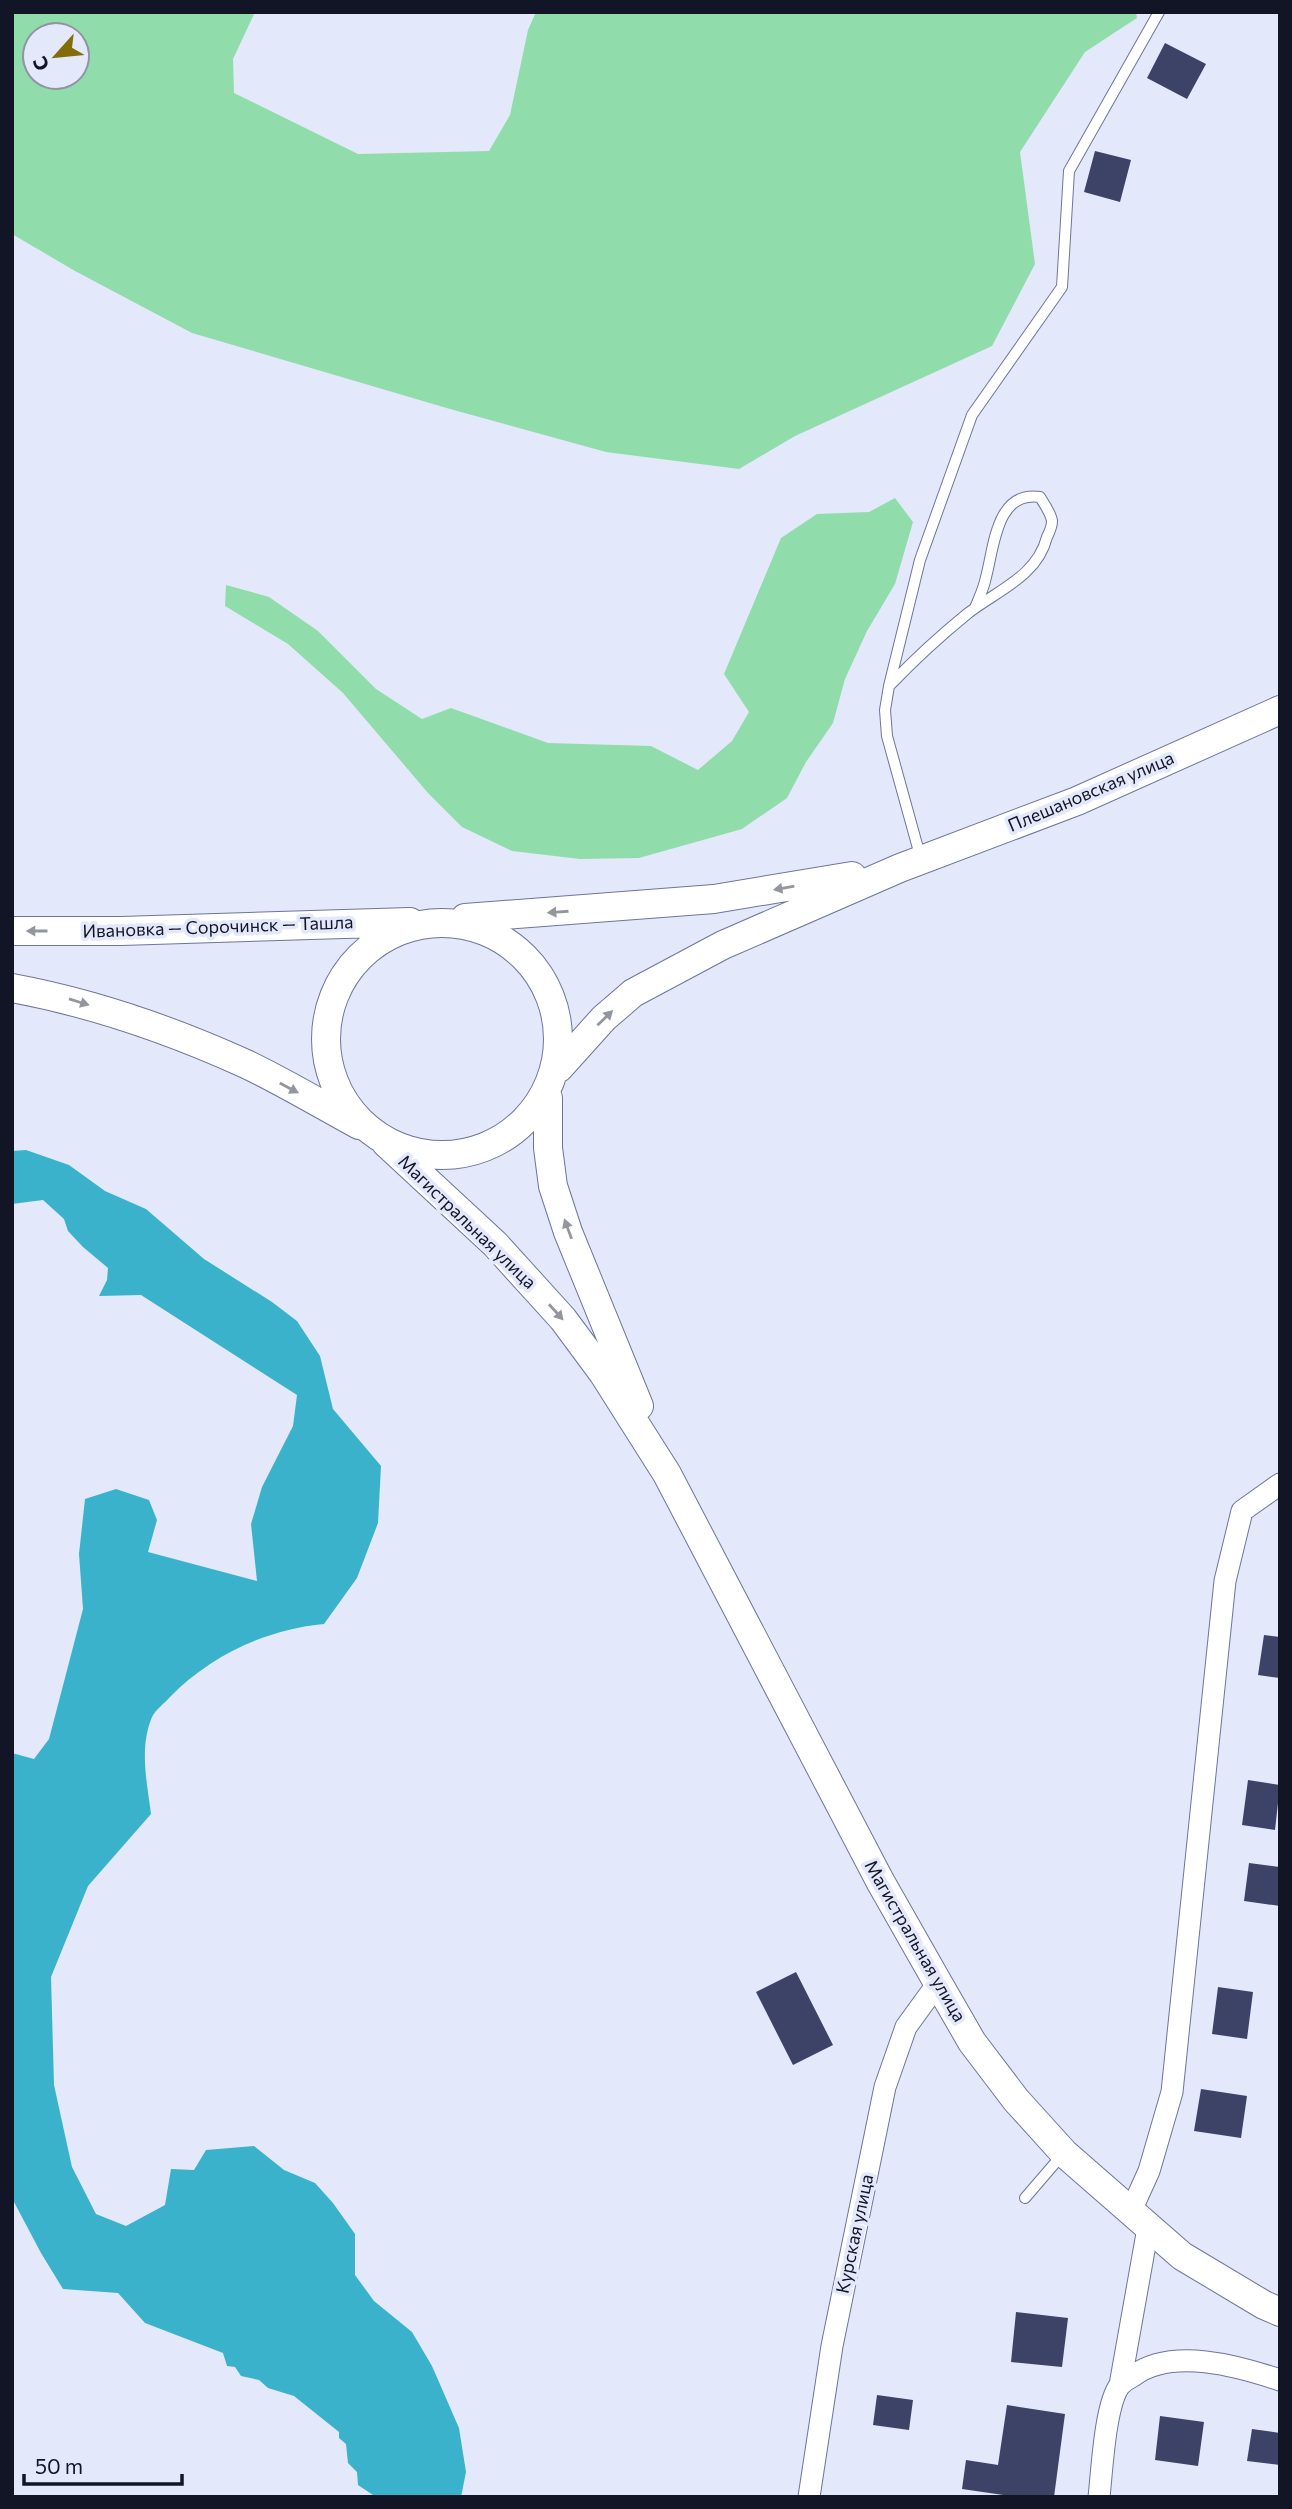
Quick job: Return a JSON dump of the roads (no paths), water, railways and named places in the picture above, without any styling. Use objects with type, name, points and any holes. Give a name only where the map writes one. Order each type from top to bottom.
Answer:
[{"type":"main road","name":"Плешановская улица","points":[[911,864],[1077,801],[1280,710]]},
{"type":"main road","points":[[437,920],[714,899],[911,864]]},
{"type":"main road","points":[[559,1068],[604,1018],[633,993],[723,945],[911,864]]},
{"type":"main road","name":"Ивановка — Сорочинск — Ташла","points":[[361,1126],[341,1096],[329,1064],[325,1035],[331,1004],[343,976],[363,953],[390,935],[437,920]]},
{"type":"main road","name":"Ивановка — Сорочинск — Ташла","points":[[12,931],[121,931],[437,920],[488,931],[516,949],[537,972],[551,1003],[559,1035],[559,1068],[548,1098],[528,1119],[505,1136],[478,1148],[451,1154],[421,1154],[386,1143],[361,1126],[247,1065],[149,1024],[61,997],[12,988]]},
{"type":"main road","name":"Магистральная улица","points":[[548,1098],[548,1147],[553,1186],[568,1232],[667,1474]]},
{"type":"main road","name":"Магистральная улица","points":[[386,1143],[495,1244],[563,1319],[603,1373],[667,1474],[880,1881],[937,1983],[972,2042],[1016,2100],[1064,2153],[1182,2256],[1280,2312]]},
{"type":"street","points":[[1099,2497],[1108,2417],[1120,2385],[1139,2220],[1149,2171],[1172,2092],[1226,1581],[1242,1511],[1280,1484]]},
{"type":"street","name":"Курская улица","points":[[809,2497],[832,2346],[885,2087],[906,2027],[937,1983]]},
{"type":"street","points":[[1120,2385],[1141,2370],[1164,2362],[1199,2362],[1235,2367],[1280,2381]]},
{"type":"lane","points":[[911,864],[887,736],[886,710],[889,686],[920,560],[972,415],[1062,287],[1069,171],[1159,12]]},
{"type":"lane","points":[[889,686],[927,647],[975,608],[1003,591],[1032,568],[1045,547],[1052,522],[1040,497],[1028,495],[1014,501],[1004,512],[995,535],[986,580],[975,608]]},
{"type":"lane","points":[[1025,2198],[1064,2153]]},
{"type":"water","points":[[26,1150],[69,1165],[105,1191],[146,1209],[204,1259],[297,1321],[320,1356],[333,1409],[381,1466],[378,1523],[357,1578],[324,1624],[261,1638],[221,1657],[186,1682],[152,1717],[145,1753],[151,1814],[88,1886],[51,1977],[54,2085],[72,2167],[96,2214],[126,2226],[165,2205],[171,2169],[194,2170],[206,2150],[254,2146],[284,2170],[315,2183],[355,2234],[355,2275],[374,2301],[412,2332],[432,2366],[459,2428],[466,2472],[461,2497],[376,2497],[358,2485],[357,2472],[348,2463],[346,2444],[339,2438],[339,2432],[294,2396],[268,2388],[259,2380],[241,2376],[235,2367],[227,2366],[223,2353],[145,2323],[118,2293],[63,2289],[14,2202],[12,1753],[34,1759],[49,1739],[83,1609],[79,1554],[85,1499],[116,1489],[149,1500],[157,1520],[148,1552],[257,1581],[251,1524],[262,1487],[293,1426],[297,1395],[141,1295],[99,1296],[107,1280],[108,1268],[68,1231],[64,1219],[43,1200],[12,1204],[12,1151]]}]
